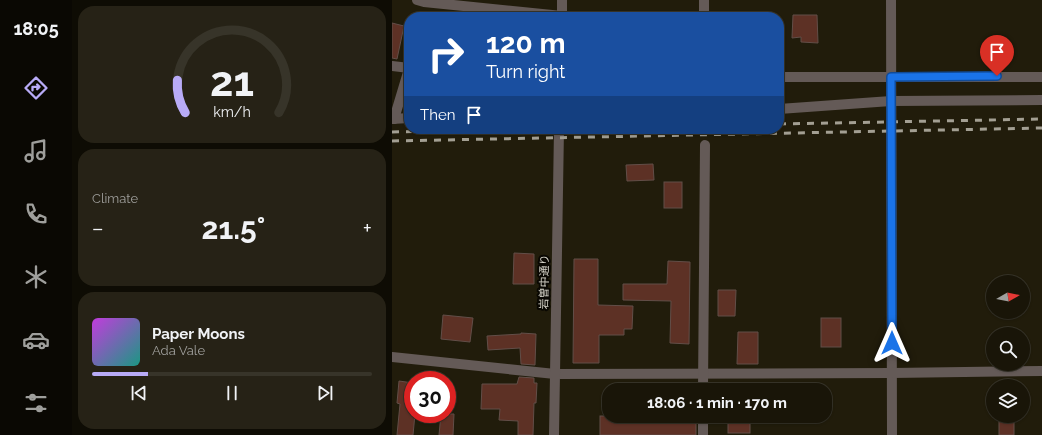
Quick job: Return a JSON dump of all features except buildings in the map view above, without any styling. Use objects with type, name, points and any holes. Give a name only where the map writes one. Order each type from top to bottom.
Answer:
[{"type":"street","points":[[417,0],[516,12]]},
{"type":"street","points":[[562,0],[562,12]]},
{"type":"street","points":[[704,0],[704,12]]},
{"type":"street","points":[[891,0],[892,435]]},
{"type":"street","points":[[392,66],[404,68]]},
{"type":"street","points":[[784,77],[1042,76]]},
{"type":"street","points":[[404,85],[393,119],[404,118]]},
{"type":"street","points":[[784,109],[891,101],[1042,100]]},
{"type":"street","name":"岩曽中通り","points":[[554,435],[559,134]]},
{"type":"street","points":[[703,383],[705,145]]},
{"type":"street","points":[[392,357],[555,374],[1042,371]]},
{"type":"street","points":[[703,423],[703,435]]},
{"type":"railway","points":[[784,124],[1042,119]]},
{"type":"railway","points":[[784,133],[1042,128]]},
{"type":"railway","points":[[392,132],[404,132]]},
{"type":"railway","points":[[392,141],[742,134]]},
{"type":"route","points":[[892,343],[891,77],[997,76]]}]
